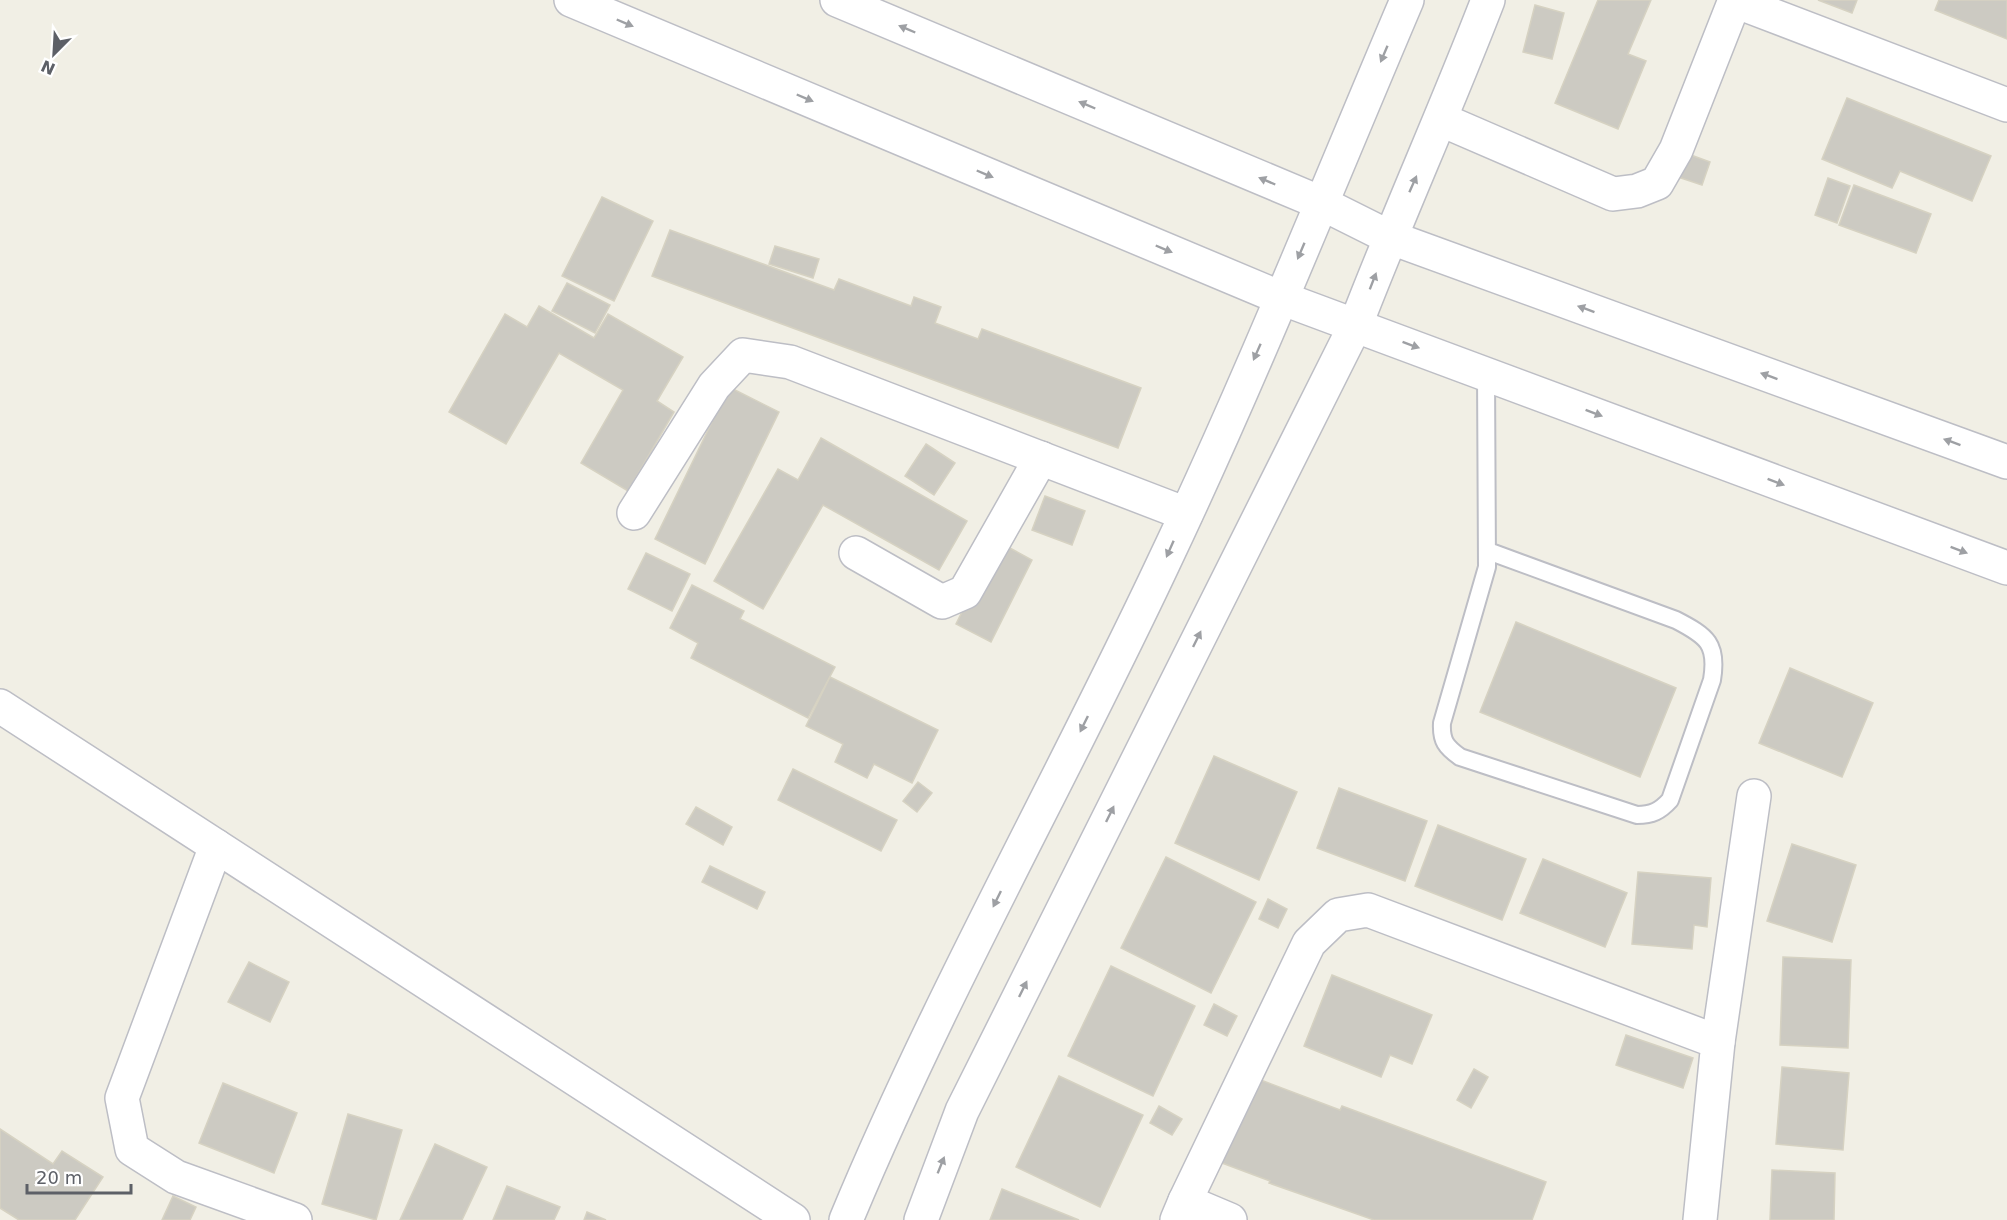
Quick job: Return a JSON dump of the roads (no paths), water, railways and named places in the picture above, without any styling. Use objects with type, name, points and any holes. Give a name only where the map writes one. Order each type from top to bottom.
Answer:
[{"type":"street","points":[[571,0],[1281,298],[2007,568]]},
{"type":"street","points":[[837,0],[1321,203],[1389,237],[2007,462]]},
{"type":"street","points":[[846,1220],[910,1076],[1186,514],[1281,298],[1407,0]]},
{"type":"street","points":[[921,1220],[968,1100],[1356,324],[1389,237],[1442,120],[1488,0]]},
{"type":"street","points":[[1442,120],[1612,194],[1657,183],[1676,150],[1735,1],[2007,105]]},
{"type":"street","points":[[634,513],[714,386],[743,355],[790,362],[1186,514]]},
{"type":"street","points":[[856,554],[942,602],[964,592],[1041,458]]},
{"type":"street","points":[[0,706],[794,1220]]},
{"type":"street","points":[[1700,1220],[1718,1042],[1754,796]]},
{"type":"street","points":[[216,846],[122,1098],[132,1149],[176,1177],[295,1220]]},
{"type":"street","points":[[1230,1220],[1181,1211],[1309,943],[1338,915],[1368,910],[1718,1042]]},
{"type":"lane","points":[[1486,373],[1487,567],[1443,723],[1442,736],[1447,748],[1460,757],[1637,815],[1649,815],[1661,810],[1670,800],[1712,681],[1716,661],[1710,643],[1701,632],[1676,620],[1488,551]]}]
